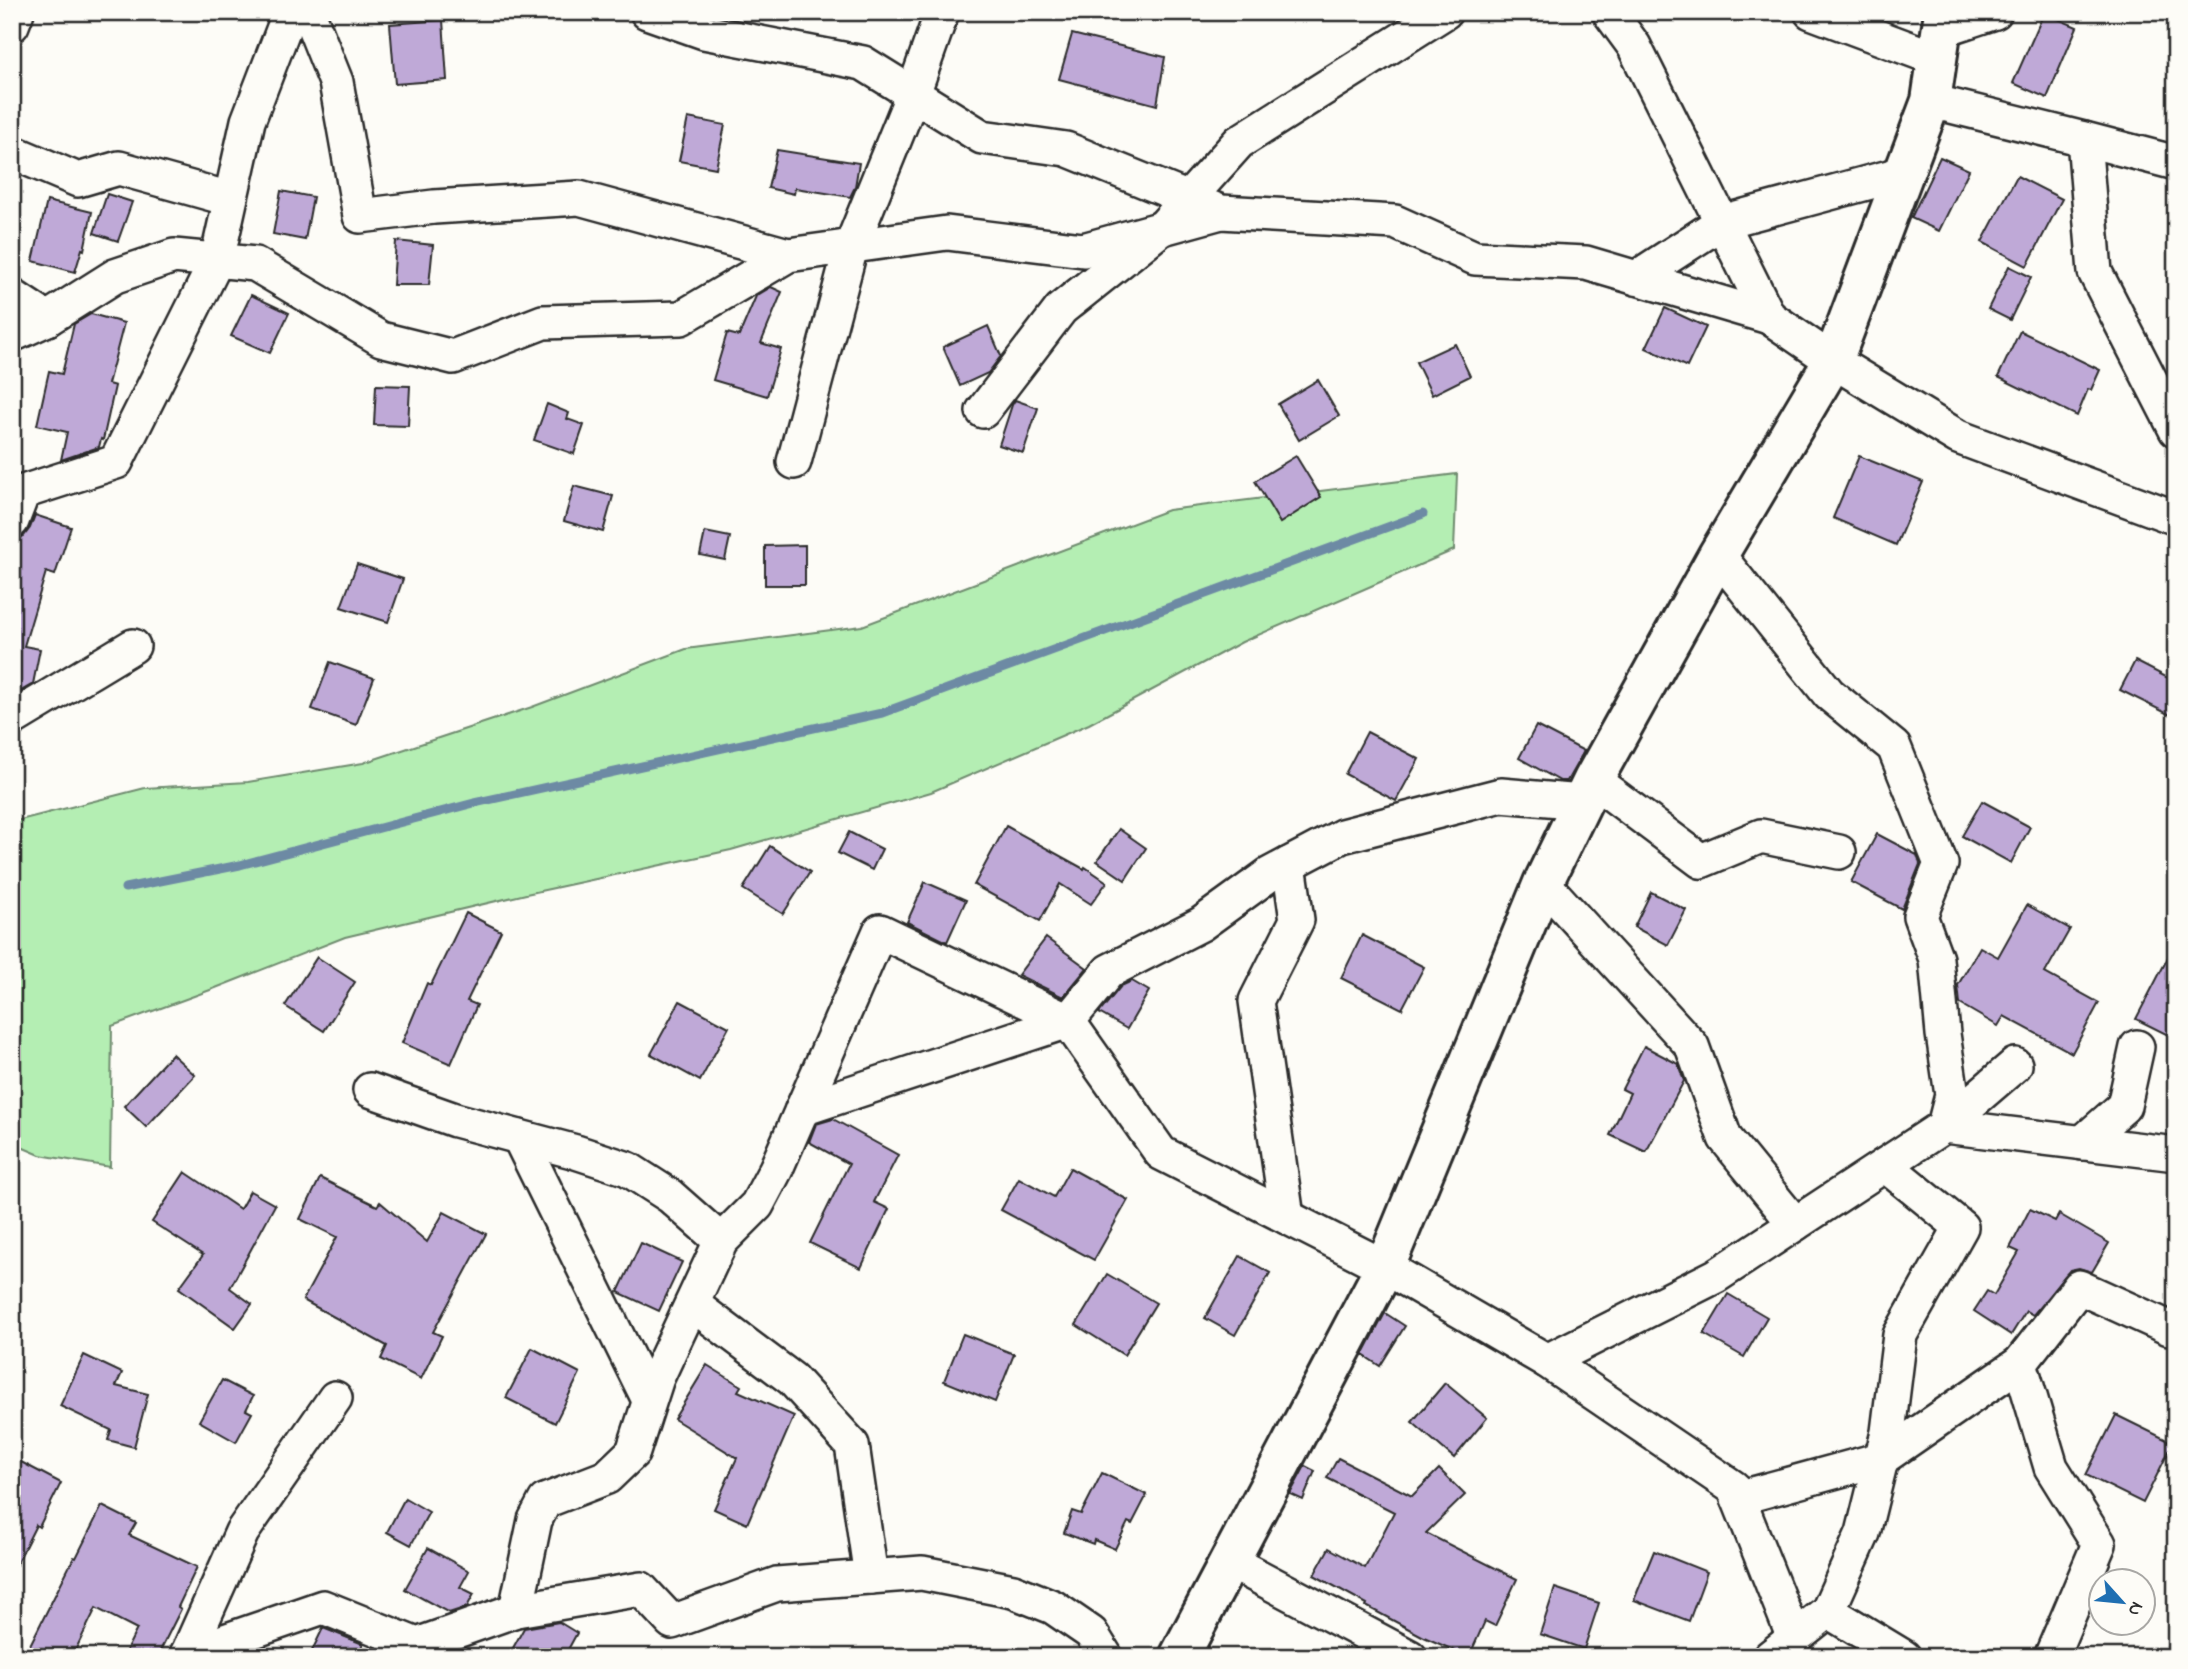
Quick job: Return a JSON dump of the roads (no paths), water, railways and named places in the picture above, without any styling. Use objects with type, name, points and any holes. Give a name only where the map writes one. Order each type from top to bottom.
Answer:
[{"type":"street","points":[[12,25],[17,12]]},
{"type":"street","points":[[12,521],[23,492],[116,462],[216,260],[248,121],[290,12]]},
{"type":"street","points":[[308,12],[336,82],[360,216],[434,207],[579,198],[788,256]]},
{"type":"street","points":[[647,12],[704,32],[863,63],[982,137],[1066,149],[1221,212]]},
{"type":"street","points":[[794,462],[851,247],[913,94],[942,12]]},
{"type":"street","points":[[983,411],[1061,309],[1162,228],[1239,142],[1445,12]]},
{"type":"street","points":[[1609,12],[1634,46],[1769,317]]},
{"type":"street","points":[[1811,12],[1940,25],[1995,12]]},
{"type":"street","points":[[1179,1657],[1384,1267],[1543,883],[1587,791],[1718,555],[1833,361],[1931,102],[1940,25]]},
{"type":"street","points":[[1931,102],[2176,163]]},
{"type":"street","points":[[2084,139],[2095,272],[2176,430]]},
{"type":"street","points":[[12,152],[78,180],[119,168],[230,199]]},
{"type":"street","points":[[1636,278],[1722,222],[1904,173]]},
{"type":"street","points":[[12,335],[47,319],[115,276],[174,256],[255,264],[381,340],[453,357],[543,322],[681,318],[788,256],[947,233],[1083,250],[1221,212],[1395,222],[1475,258],[1586,263],[1769,317],[1833,361],[1958,437],[2176,518]]},
{"type":"street","points":[[12,296],[47,319]]},
{"type":"street","points":[[1718,555],[1829,694],[1894,747],[1941,864],[1920,916],[1936,959],[1942,1034],[1952,1095],[1944,1126]]},
{"type":"street","points":[[12,719],[133,646]]},
{"type":"street","points":[[802,1109],[1068,1021],[1109,971],[1201,924],[1270,874],[1342,836],[1501,796],[1587,791],[1701,861],[1760,836],[1839,852]]},
{"type":"street","points":[[1287,1217],[1256,1001],[1297,920],[1289,864]]},
{"type":"street","points":[[1543,883],[1692,1046],[1725,1138],[1795,1224]]},
{"type":"street","points":[[516,1610],[535,1520],[545,1501],[607,1477],[633,1452],[657,1378],[721,1241],[757,1205],[776,1169],[880,931],[1068,1021],[1161,1153],[1384,1267],[1547,1361],[1734,1488],[1782,1647],[1828,1611],[1863,1533],[1888,1432],[1900,1335],[1962,1227],[1885,1165]]},
{"type":"street","points":[[2082,1143],[2124,1106],[2137,1048]]},
{"type":"street","points":[[1547,1361],[1716,1276],[1944,1126],[2015,1065]]},
{"type":"street","points":[[370,1090],[454,1120],[628,1169],[670,1196],[721,1241]]},
{"type":"street","points":[[1944,1126],[2176,1154]]},
{"type":"street","points":[[519,1137],[649,1400]]},
{"type":"street","points":[[1738,1499],[1881,1459],[2020,1363],[2079,1287],[2169,1328]]},
{"type":"street","points":[[692,1304],[792,1379],[852,1445],[871,1577]]},
{"type":"street","points":[[2020,1363],[2051,1467],[2099,1544],[2051,1657]]},
{"type":"street","points":[[187,1656],[242,1532],[335,1398]]},
{"type":"street","points":[[1229,1561],[1410,1657]]},
{"type":"street","points":[[187,1656],[323,1607],[417,1645],[516,1610],[640,1589],[672,1622],[777,1584],[922,1573],[1013,1591],[1053,1607],[1091,1633],[1106,1657]]},
{"type":"street","points":[[1828,1611],[1904,1657]]},
{"type":"waterway","points":[[125,888],[240,865],[474,803],[882,713],[1423,514]]}]
